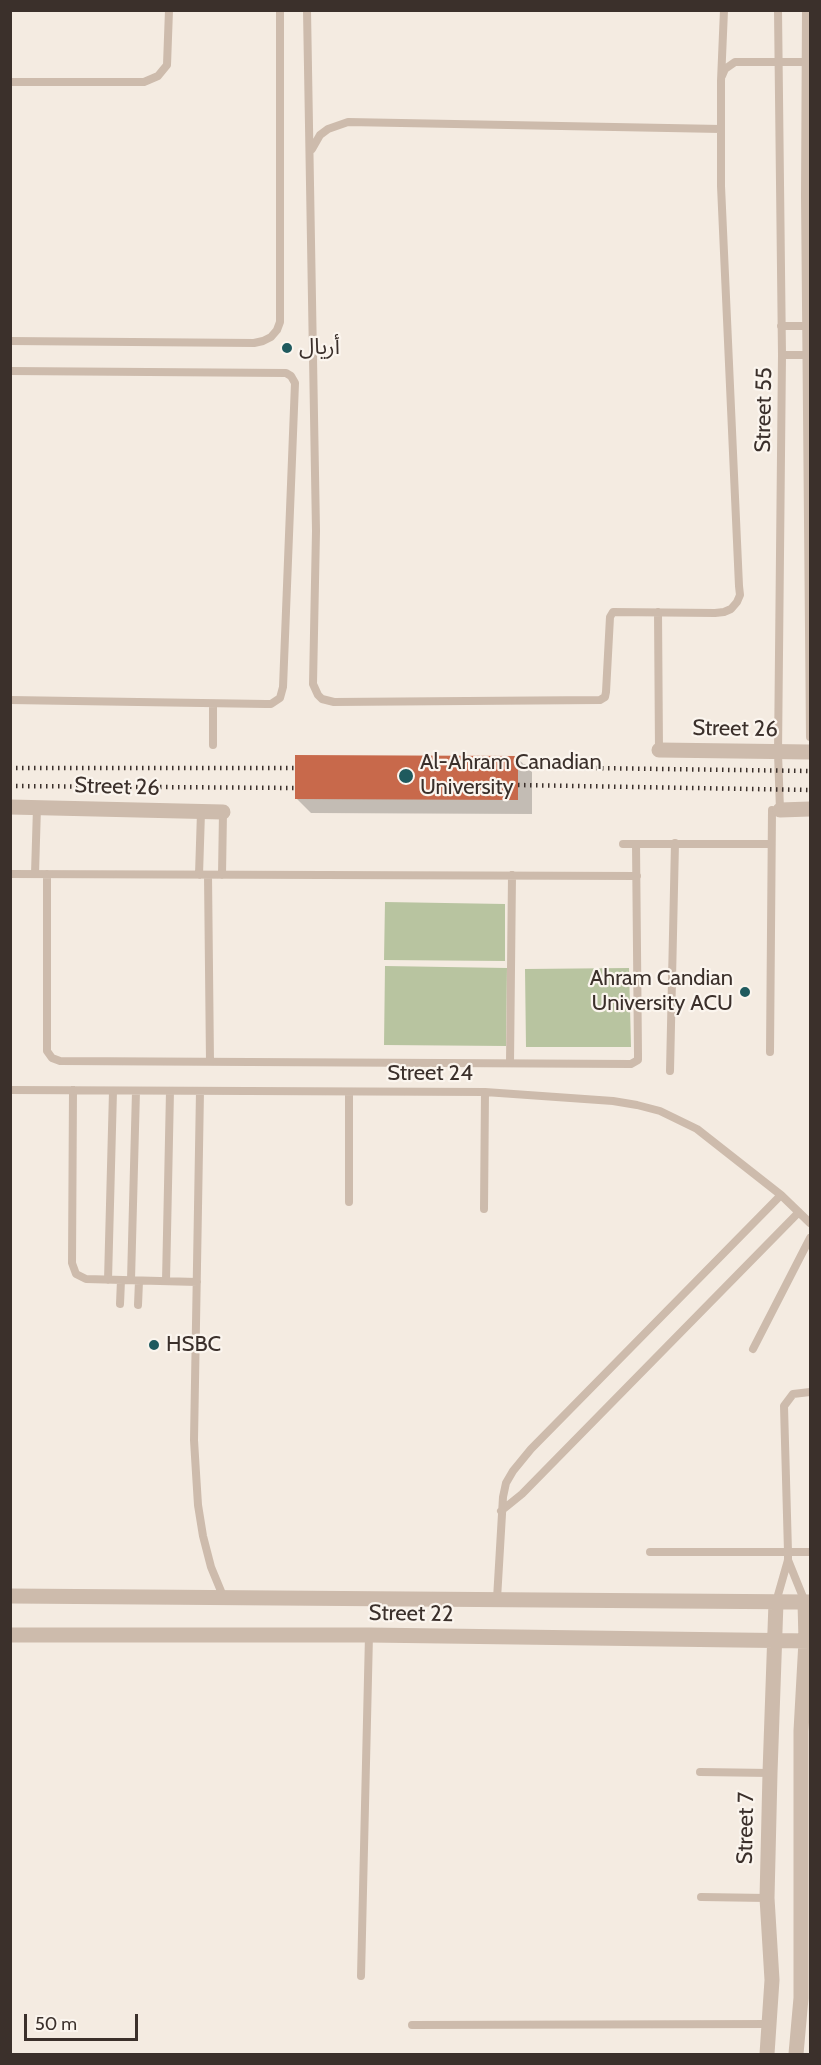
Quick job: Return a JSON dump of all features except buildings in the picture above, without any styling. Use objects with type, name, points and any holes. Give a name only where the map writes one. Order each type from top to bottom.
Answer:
[{"type":"street","name":"Street 26","points":[[659,750],[810,752]]},
{"type":"street","name":"Street 26","points":[[10,807],[223,812]]},
{"type":"street","points":[[776,810],[810,809]]},
{"type":"street","name":"Street 22","points":[[10,1596],[808,1602]]},
{"type":"street","name":"Street 7","points":[[767,2055],[772,1980],[767,1898],[776,1602]]},
{"type":"street","points":[[796,2055],[806,1998],[808,1602]]},
{"type":"street","name":"Street 22","points":[[10,1635],[369,1635],[808,1641]]},
{"type":"lane","points":[[10,82],[144,82],[159,76],[167,65],[169,10]]},
{"type":"lane","points":[[10,341],[254,343],[271,337],[277,330],[280,322],[280,10]]},
{"type":"lane","points":[[307,10],[316,531],[313,684],[322,699],[334,702],[600,700],[605,697],[606,692],[610,615],[615,611],[724,612],[737,603],[740,595],[721,198],[723,10]]},
{"type":"lane","name":"Street 55","points":[[770,1052],[771,844],[776,810],[778,753],[782,355],[778,10]]},
{"type":"lane","name":"Street 55","points":[[806,10],[810,737]]},
{"type":"lane","points":[[721,81],[725,69],[735,62],[807,62]]},
{"type":"lane","points":[[310,154],[320,135],[338,124],[348,122],[721,129]]},
{"type":"lane","points":[[781,326],[808,326]]},
{"type":"lane","points":[[782,355],[809,355]]},
{"type":"lane","points":[[10,371],[286,373],[293,378],[295,383],[282,693],[276,701],[271,704],[213,704],[10,700]]},
{"type":"lane","points":[[658,612],[659,750]]},
{"type":"lane","points":[[213,704],[213,745]]},
{"type":"lane","points":[[35,874],[37,807]]},
{"type":"lane","points":[[201,812],[210,1062]]},
{"type":"lane","points":[[222,875],[223,812]]},
{"type":"lane","points":[[670,1071],[675,843]]},
{"type":"lane","points":[[623,844],[771,844]]},
{"type":"lane","points":[[46,874],[47,1051],[52,1058],[60,1061],[631,1064],[638,1060],[636,844]]},
{"type":"lane","points":[[10,874],[637,876]]},
{"type":"lane","points":[[510,1064],[512,875]]},
{"type":"lane","name":"Street 24","points":[[10,1090],[485,1092],[613,1101],[660,1112],[697,1129],[781,1195],[810,1223]]},
{"type":"lane","points":[[73,1090],[73,1269],[81,1277],[108,1280],[197,1282]]},
{"type":"lane","points":[[108,1280],[113,1091]]},
{"type":"lane","points":[[136,1091],[135,1280],[138,1305]]},
{"type":"lane","points":[[166,1281],[170,1091]]},
{"type":"lane","points":[[200,1091],[194,1440],[198,1505],[203,1536],[223,1596]]},
{"type":"lane","points":[[349,1202],[350,1092]]},
{"type":"lane","points":[[484,1209],[485,1092]]},
{"type":"lane","points":[[497,1599],[501,1511],[507,1484],[522,1460],[781,1195]]},
{"type":"lane","points":[[501,1511],[522,1494],[799,1212]]},
{"type":"lane","points":[[753,1348],[810,1238]]},
{"type":"lane","points":[[120,1304],[121,1280]]},
{"type":"lane","points":[[776,1602],[788,1556],[784,1406],[793,1394],[810,1392]]},
{"type":"lane","points":[[650,1552],[788,1556],[810,1552]]},
{"type":"lane","points":[[788,1556],[808,1602]]},
{"type":"lane","points":[[361,1976],[369,1635]]},
{"type":"lane","points":[[700,1772],[770,1773]]},
{"type":"lane","points":[[701,1897],[767,1898]]},
{"type":"lane","points":[[412,2025],[770,2024]]},
{"type":"green space","points":[[385,902],[505,904],[505,961],[384,960]]},
{"type":"green space","points":[[385,966],[507,968],[506,1046],[384,1045]]},
{"type":"green space","points":[[629,968],[631,1047],[526,1047],[525,969]]},
{"type":"railway","points":[[518,767],[810,771]]},
{"type":"railway","points":[[10,768],[295,768]]},
{"type":"railway","points":[[518,785],[810,790]]},
{"type":"railway","points":[[10,786],[295,788]]},
{"type":"place","name":"أريال","points":[[287,348]]},
{"type":"place","name":"Al-Ahram Canadian University","points":[[406,776]]},
{"type":"place","name":"Ahram Candian University ACU","points":[[745,992]]},
{"type":"place","name":"HSBC","points":[[154,1345]]}]
